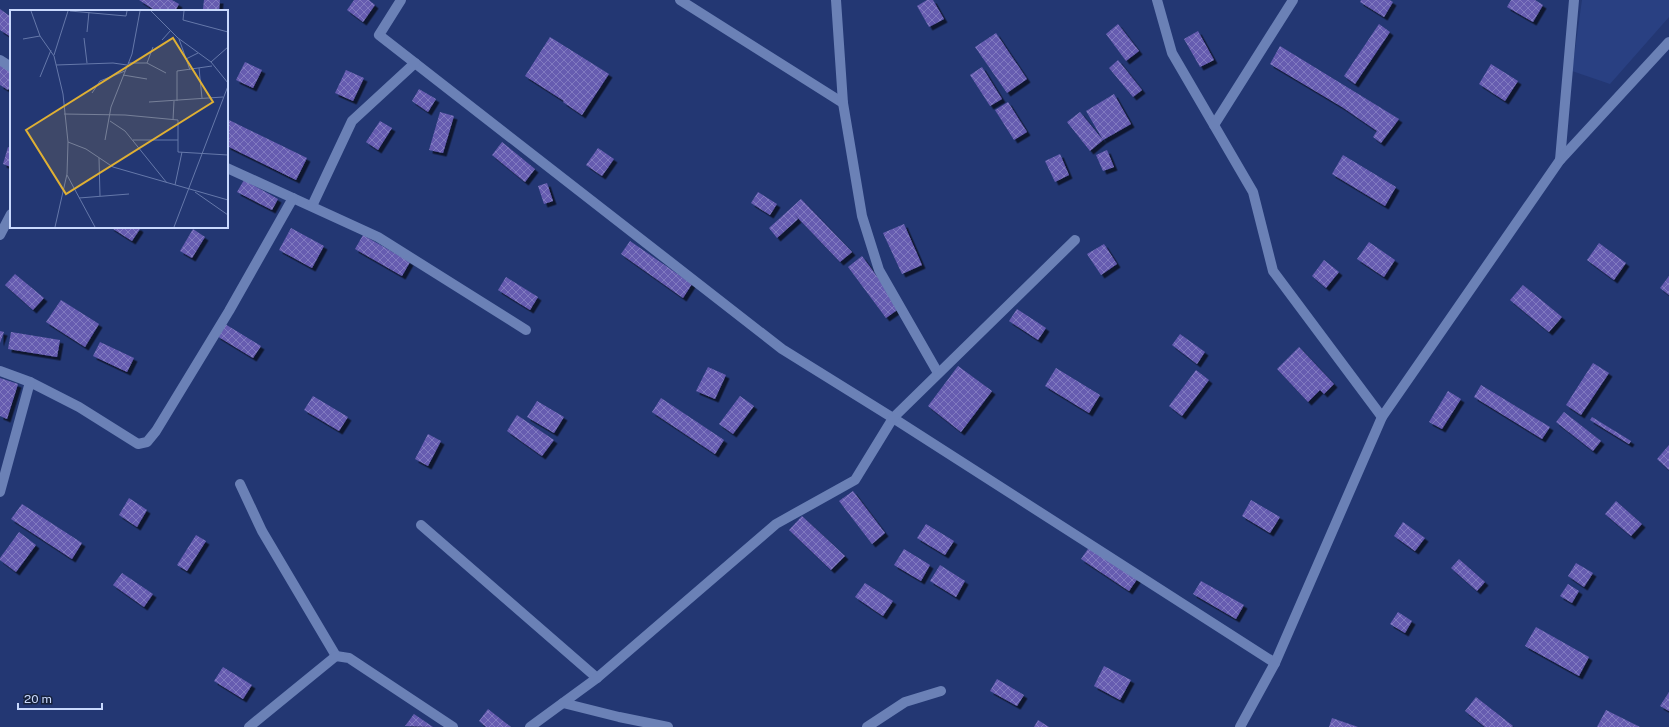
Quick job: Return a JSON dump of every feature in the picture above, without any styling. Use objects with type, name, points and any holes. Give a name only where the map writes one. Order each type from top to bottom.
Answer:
[{"type":"street","points":[[401,0],[379,35],[782,349],[893,418],[1275,663]]},
{"type":"street","points":[[680,0],[843,103]]},
{"type":"street","points":[[836,0],[843,103],[862,216],[879,270],[938,373]]},
{"type":"street","points":[[1157,0],[1172,53],[1253,192],[1273,271],[1382,416]]},
{"type":"street","points":[[1214,124],[1293,0]]},
{"type":"street","points":[[1560,160],[1574,0]]},
{"type":"street","points":[[1240,727],[1275,663],[1382,416],[1560,160],[1669,42]]},
{"type":"street","points":[[0,60],[10,66]]},
{"type":"street","points":[[312,206],[352,121],[415,63]]},
{"type":"street","points":[[228,168],[378,237],[526,330]]},
{"type":"street","points":[[0,371],[30,382],[79,407],[138,444],[147,442],[156,431],[229,311],[293,198]]},
{"type":"street","points":[[0,235],[10,216]]},
{"type":"street","points":[[530,727],[597,678],[776,524],[855,480],[893,418],[1075,240]]},
{"type":"street","points":[[0,490],[30,382]]},
{"type":"street","points":[[240,484],[262,531],[336,656]]},
{"type":"street","points":[[421,525],[597,678]]},
{"type":"street","points":[[249,727],[336,656],[349,658],[453,727]]},
{"type":"street","points":[[867,727],[905,702],[941,692]]},
{"type":"street","points":[[563,703],[668,727]]},
{"type":"shaded area","points":[[1582,0],[1669,0],[1669,17],[1610,84],[1572,71]]},
{"type":"building","points":[[139,0],[172,0],[179,4],[176,10],[154,10]]},
{"type":"building","points":[[204,0],[220,0],[219,10],[203,9]]},
{"type":"building","points":[[354,0],[369,0],[375,5],[363,22],[347,10]]},
{"type":"building","points":[[927,0],[933,0],[944,19],[929,27],[917,6]]},
{"type":"building","points":[[1361,0],[1390,0],[1393,2],[1384,17],[1360,2]]},
{"type":"building","points":[[1511,0],[1535,0],[1543,5],[1533,22],[1507,7]]},
{"type":"building","points":[[0,9],[10,16],[10,36],[0,30]]},
{"type":"building","points":[[1118,24],[1139,51],[1126,61],[1106,34]]},
{"type":"building","points":[[1379,24],[1390,32],[1355,84],[1344,76]]},
{"type":"building","points":[[1198,31],[1214,60],[1200,67],[1184,39]]},
{"type":"building","points":[[996,33],[1027,79],[1007,93],[975,47]]},
{"type":"building","points":[[550,37],[609,74],[582,115],[563,102],[564,101],[525,76]]},
{"type":"building","points":[[1280,46],[1399,119],[1381,143],[1373,137],[1377,131],[1342,107],[1270,64]]},
{"type":"building","points":[[1118,60],[1142,90],[1133,97],[1109,68]]},
{"type":"building","points":[[245,62],[262,70],[253,88],[236,80]]},
{"type":"building","points":[[0,63],[10,69],[10,87],[8,90],[0,85]]},
{"type":"building","points":[[1491,64],[1518,81],[1505,101],[1479,84]]},
{"type":"building","points":[[982,67],[1002,99],[990,106],[970,75]]},
{"type":"building","points":[[346,70],[364,78],[353,101],[335,93]]},
{"type":"building","points":[[419,89],[436,99],[428,112],[412,101]]},
{"type":"building","points":[[1114,94],[1131,124],[1103,140],[1086,111]]},
{"type":"building","points":[[1008,102],[1027,132],[1014,140],[995,110]]},
{"type":"building","points":[[440,112],[454,116],[443,153],[429,150]]},
{"type":"building","points":[[1080,112],[1103,140],[1090,151],[1067,122]]},
{"type":"building","points":[[228,119],[307,158],[296,180],[228,146]]},
{"type":"building","points":[[380,121],[392,128],[378,150],[366,142]]},
{"type":"building","points":[[502,142],[535,169],[525,182],[492,155]]},
{"type":"building","points":[[8,147],[10,148],[10,167],[3,164]]},
{"type":"building","points":[[598,148],[614,159],[602,176],[586,165]]},
{"type":"building","points":[[1107,150],[1114,167],[1103,171],[1096,155]]},
{"type":"building","points":[[1060,154],[1069,175],[1055,182],[1045,161]]},
{"type":"building","points":[[1343,155],[1396,187],[1385,206],[1332,174]]},
{"type":"building","points":[[244,180],[278,199],[272,210],[237,192]]},
{"type":"building","points":[[547,183],[553,201],[544,204],[538,186]]},
{"type":"building","points":[[758,192],[777,204],[770,215],[751,203]]},
{"type":"building","points":[[801,199],[852,252],[840,262],[795,215],[798,219],[777,238],[769,228]]},
{"type":"building","points":[[904,224],[922,265],[902,274],[883,233]]},
{"type":"building","points":[[112,228],[139,228],[140,229],[132,241]]},
{"type":"building","points":[[291,228],[324,246],[312,268],[279,250]]},
{"type":"building","points":[[193,229],[205,237],[192,258],[180,251]]},
{"type":"building","points":[[363,235],[410,262],[402,276],[355,249]]},
{"type":"building","points":[[630,241],[692,284],[683,298],[621,254]]},
{"type":"building","points":[[1369,242],[1395,260],[1384,277],[1357,259]]},
{"type":"building","points":[[1599,243],[1626,263],[1614,280],[1587,260]]},
{"type":"building","points":[[1104,244],[1117,264],[1101,275],[1087,254]]},
{"type":"building","points":[[862,256],[900,308],[886,318],[848,267]]},
{"type":"building","points":[[1324,260],[1339,272],[1326,288],[1312,276]]},
{"type":"building","points":[[15,274],[44,298],[33,310],[5,285]]},
{"type":"building","points":[[1669,276],[1669,295],[1660,288]]},
{"type":"building","points":[[506,277],[538,297],[530,310],[498,290]]},
{"type":"building","points":[[1523,285],[1562,317],[1549,332],[1510,300]]},
{"type":"building","points":[[61,300],[99,324],[85,347],[46,322]]},
{"type":"building","points":[[1017,309],[1046,328],[1038,340],[1009,321]]},
{"type":"building","points":[[225,324],[261,346],[253,358],[217,336]]},
{"type":"building","points":[[0,331],[4,332],[0,343]]},
{"type":"building","points":[[11,332],[60,340],[57,357],[8,349]]},
{"type":"building","points":[[1180,334],[1205,352],[1197,364],[1172,345]]},
{"type":"building","points":[[100,342],[134,358],[127,372],[93,356]]},
{"type":"building","points":[[1299,347],[1334,384],[1324,394],[1320,390],[1308,402],[1277,369]]},
{"type":"building","points":[[1593,363],[1609,373],[1581,415],[1566,405]]},
{"type":"building","points":[[958,366],[992,391],[961,432],[928,406]]},
{"type":"building","points":[[708,367],[726,375],[715,399],[696,391]]},
{"type":"building","points":[[1056,368],[1100,395],[1089,413],[1045,386]]},
{"type":"building","points":[[1196,370],[1209,380],[1182,416],[1169,406]]},
{"type":"building","points":[[0,378],[18,384],[7,419],[0,416]]},
{"type":"building","points":[[1481,385],[1550,427],[1542,439],[1474,397]]},
{"type":"building","points":[[1448,391],[1461,399],[1442,429],[1429,422]]},
{"type":"building","points":[[313,396],[348,417],[339,431],[304,410]]},
{"type":"building","points":[[740,396],[754,406],[733,434],[719,424]]},
{"type":"building","points":[[661,398],[724,440],[715,454],[652,412]]},
{"type":"building","points":[[537,401],[564,417],[554,433],[527,417]]},
{"type":"building","points":[[1564,412],[1601,441],[1593,451],[1556,422]]},
{"type":"building","points":[[517,415],[554,440],[542,456],[507,431]]},
{"type":"building","points":[[1592,417],[1631,441],[1629,444],[1590,420]]},
{"type":"building","points":[[428,434],[441,441],[428,466],[415,459]]},
{"type":"building","points":[[1669,445],[1669,470],[1657,459]]},
{"type":"building","points":[[853,491],[885,533],[872,544],[839,501]]},
{"type":"building","points":[[129,498],[147,510],[137,527],[119,515]]},
{"type":"building","points":[[1251,500],[1280,517],[1270,533],[1242,516]]},
{"type":"building","points":[[1616,501],[1642,524],[1631,536],[1605,514]]},
{"type":"building","points":[[22,504],[82,543],[72,559],[11,519]]},
{"type":"building","points":[[802,516],[845,556],[831,570],[789,530]]},
{"type":"building","points":[[1403,522],[1425,538],[1415,551],[1394,536]]},
{"type":"building","points":[[926,524],[954,541],[945,555],[917,538]]},
{"type":"building","points":[[19,532],[36,545],[16,572],[0,560],[0,558]]},
{"type":"building","points":[[196,535],[206,541],[187,571],[177,565]]},
{"type":"building","points":[[1090,546],[1138,578],[1129,591],[1081,559]]},
{"type":"building","points":[[904,549],[930,565],[921,581],[894,565]]},
{"type":"building","points":[[1459,559],[1485,582],[1477,591],[1451,568]]},
{"type":"building","points":[[1576,563],[1593,573],[1584,587],[1568,576]]},
{"type":"building","points":[[940,565],[965,581],[956,597],[930,581]]},
{"type":"building","points":[[122,573],[153,594],[144,607],[113,585]]},
{"type":"building","points":[[1201,581],[1244,605],[1236,619],[1193,594]]},
{"type":"building","points":[[865,583],[893,601],[883,616],[855,597]]},
{"type":"building","points":[[1568,584],[1579,591],[1572,603],[1560,596]]},
{"type":"building","points":[[1398,612],[1412,621],[1405,633],[1390,624]]},
{"type":"building","points":[[1536,627],[1589,657],[1579,676],[1525,646]]},
{"type":"building","points":[[1104,666],[1131,680],[1120,700],[1094,686]]},
{"type":"building","points":[[223,667],[252,685],[243,699],[214,681]]},
{"type":"building","points":[[997,679],[1024,695],[1017,706],[990,691]]},
{"type":"building","points":[[1669,692],[1669,711],[1660,706]]},
{"type":"building","points":[[1476,697],[1513,726],[1485,727],[1465,711]]},
{"type":"building","points":[[488,709],[511,727],[486,727],[479,721]]},
{"type":"building","points":[[1606,710],[1640,727],[1597,727]]},
{"type":"building","points":[[414,714],[433,727],[405,726]]},
{"type":"building","points":[[1332,718],[1358,727],[1329,727]]},
{"type":"building","points":[[1038,720],[1049,727],[1034,727]]}]
